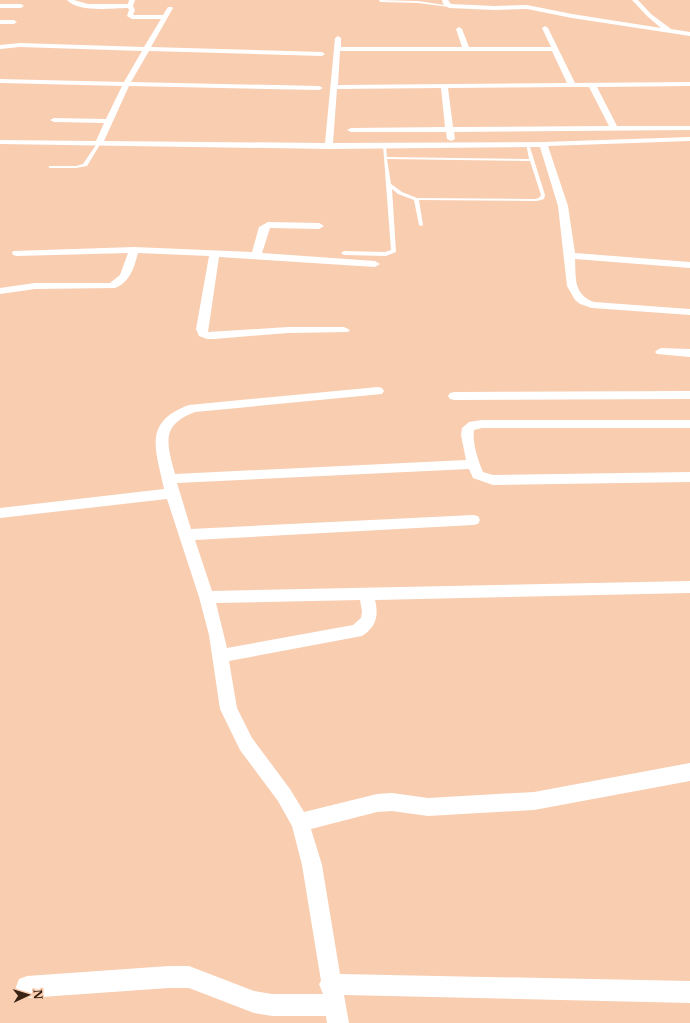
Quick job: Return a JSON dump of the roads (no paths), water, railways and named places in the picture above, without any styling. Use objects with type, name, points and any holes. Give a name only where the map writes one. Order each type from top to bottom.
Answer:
[{"type":"street","points":[[70,0],[75,5],[84,6],[131,3],[132,10],[130,16],[165,17]]},
{"type":"street","points":[[635,0],[649,15],[669,31]]},
{"type":"street","points":[[447,3],[494,8],[526,6],[572,16],[690,34]]},
{"type":"street","points":[[0,6],[21,6]]},
{"type":"street","points":[[99,142],[128,83],[170,8]]},
{"type":"street","points":[[0,22],[14,22]]},
{"type":"street","points":[[545,28],[555,49],[556,59],[572,85]]},
{"type":"street","points":[[459,29],[466,49]]},
{"type":"street","points":[[329,146],[338,38]]},
{"type":"street","points":[[0,47],[20,45],[322,54]]},
{"type":"street","points":[[337,49],[555,49]]},
{"type":"street","points":[[0,81],[319,88]]},
{"type":"street","points":[[334,87],[690,84]]},
{"type":"street","points":[[592,85],[614,128]]},
{"type":"street","points":[[444,86],[452,145]]},
{"type":"street","points":[[54,120],[109,121]]},
{"type":"street","points":[[351,130],[690,128]]},
{"type":"street","points":[[0,142],[384,146],[543,144],[690,139]]},
{"type":"street","points":[[543,144],[563,206],[574,293],[583,302],[592,305],[690,312]]},
{"type":"street","points":[[256,256],[264,227],[268,225],[319,226]]},
{"type":"street","points":[[17,252],[134,250],[375,264]]},
{"type":"street","points":[[0,290],[35,286],[111,286],[118,284],[126,275],[134,250]]},
{"type":"street","points":[[215,254],[202,334],[214,336],[288,330],[344,330]]},
{"type":"street","points":[[570,256],[690,265]]},
{"type":"street","points":[[661,352],[690,354]]},
{"type":"street","points":[[27,988],[169,977],[189,977],[254,1002],[336,1014],[312,865],[300,824],[284,795],[246,744],[229,709],[220,656],[207,597],[171,486],[161,443],[163,433],[171,419],[181,412],[201,408],[378,391]]},
{"type":"street","points":[[454,396],[690,395]]},
{"type":"street","points":[[690,424],[482,424],[473,425],[468,428],[467,435],[473,464],[478,475],[492,480],[690,477]]},
{"type":"street","points":[[0,513],[171,486],[473,464]]},
{"type":"street","points":[[186,535],[473,520]]},
{"type":"street","points":[[207,597],[690,587]]},
{"type":"street","points":[[220,656],[356,631],[364,627],[369,621],[370,613],[366,594]]},
{"type":"street","points":[[300,824],[377,803],[392,802],[428,807],[528,802],[690,772]]},
{"type":"street","points":[[330,984],[690,992]]},
{"type":"lane","points":[[380,1],[447,3]]},
{"type":"lane","points":[[50,167],[76,167],[85,165],[99,142]]},
{"type":"lane","points":[[389,185],[400,193],[416,199],[537,200],[542,198],[543,195],[528,144]]},
{"type":"lane","points":[[344,253],[386,254],[394,251],[389,185],[384,146]]},
{"type":"lane","points":[[385,158],[532,160]]},
{"type":"lane","points":[[416,199],[421,225]]}]
